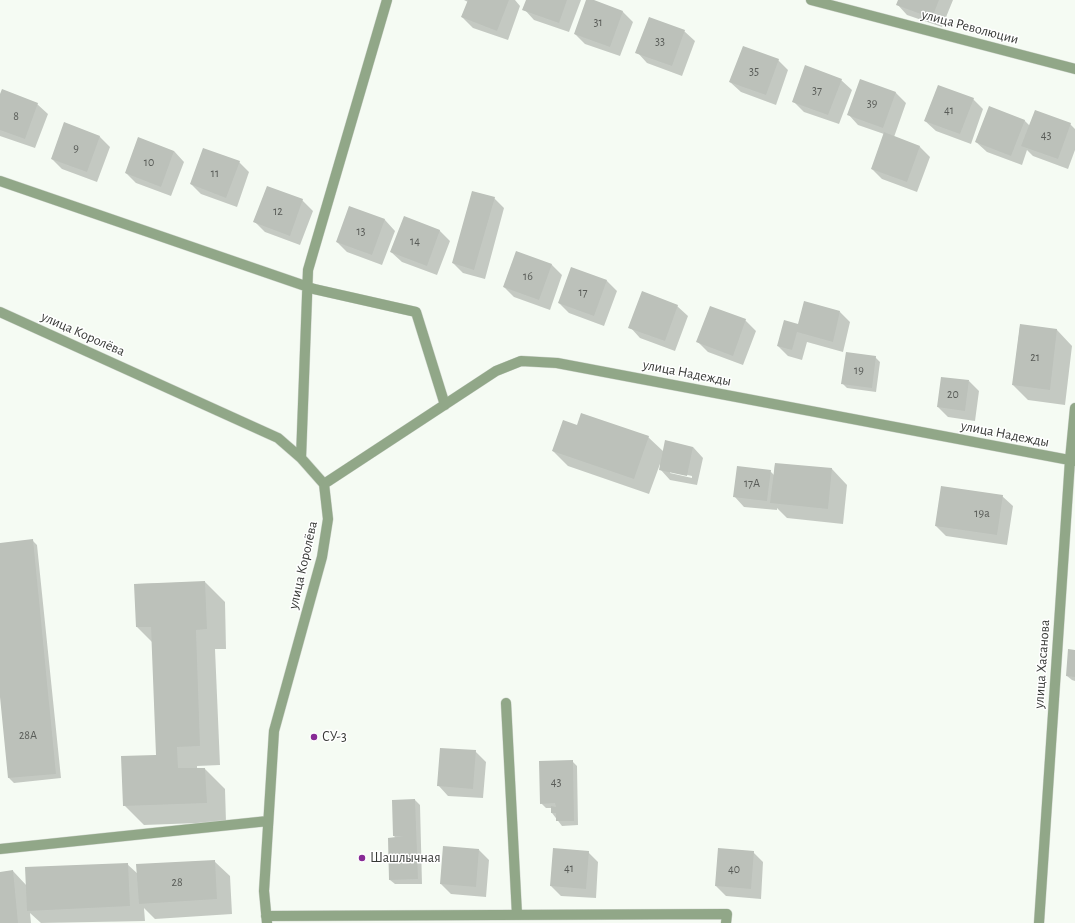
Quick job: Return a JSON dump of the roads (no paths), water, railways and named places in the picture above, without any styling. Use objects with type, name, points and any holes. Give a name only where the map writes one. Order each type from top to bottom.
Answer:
[{"type":"street","points":[[301,458],[308,270],[387,0]]},
{"type":"street","name":"улица Революции","points":[[811,0],[1075,69]]},
{"type":"street","points":[[0,181],[307,287],[416,312],[445,405]]},
{"type":"street","name":"улица Королёва","points":[[0,312],[278,438],[301,458],[324,484],[328,519],[322,557],[274,731],[264,891],[266,919]]},
{"type":"street","name":"улица Надежды","points":[[324,484],[496,371],[521,361],[557,363],[1072,460]]},
{"type":"street","name":"улица Хасанова","points":[[1039,923],[1075,408]]},
{"type":"street","points":[[506,703],[518,915]]},
{"type":"street","points":[[0,849],[268,821]]},
{"type":"street","points":[[266,919],[518,915],[726,918]]},
{"type":"place","name":"СУ-3","points":[[314,737]]},
{"type":"place","name":"Шашлычная","points":[[362,858]]}]
